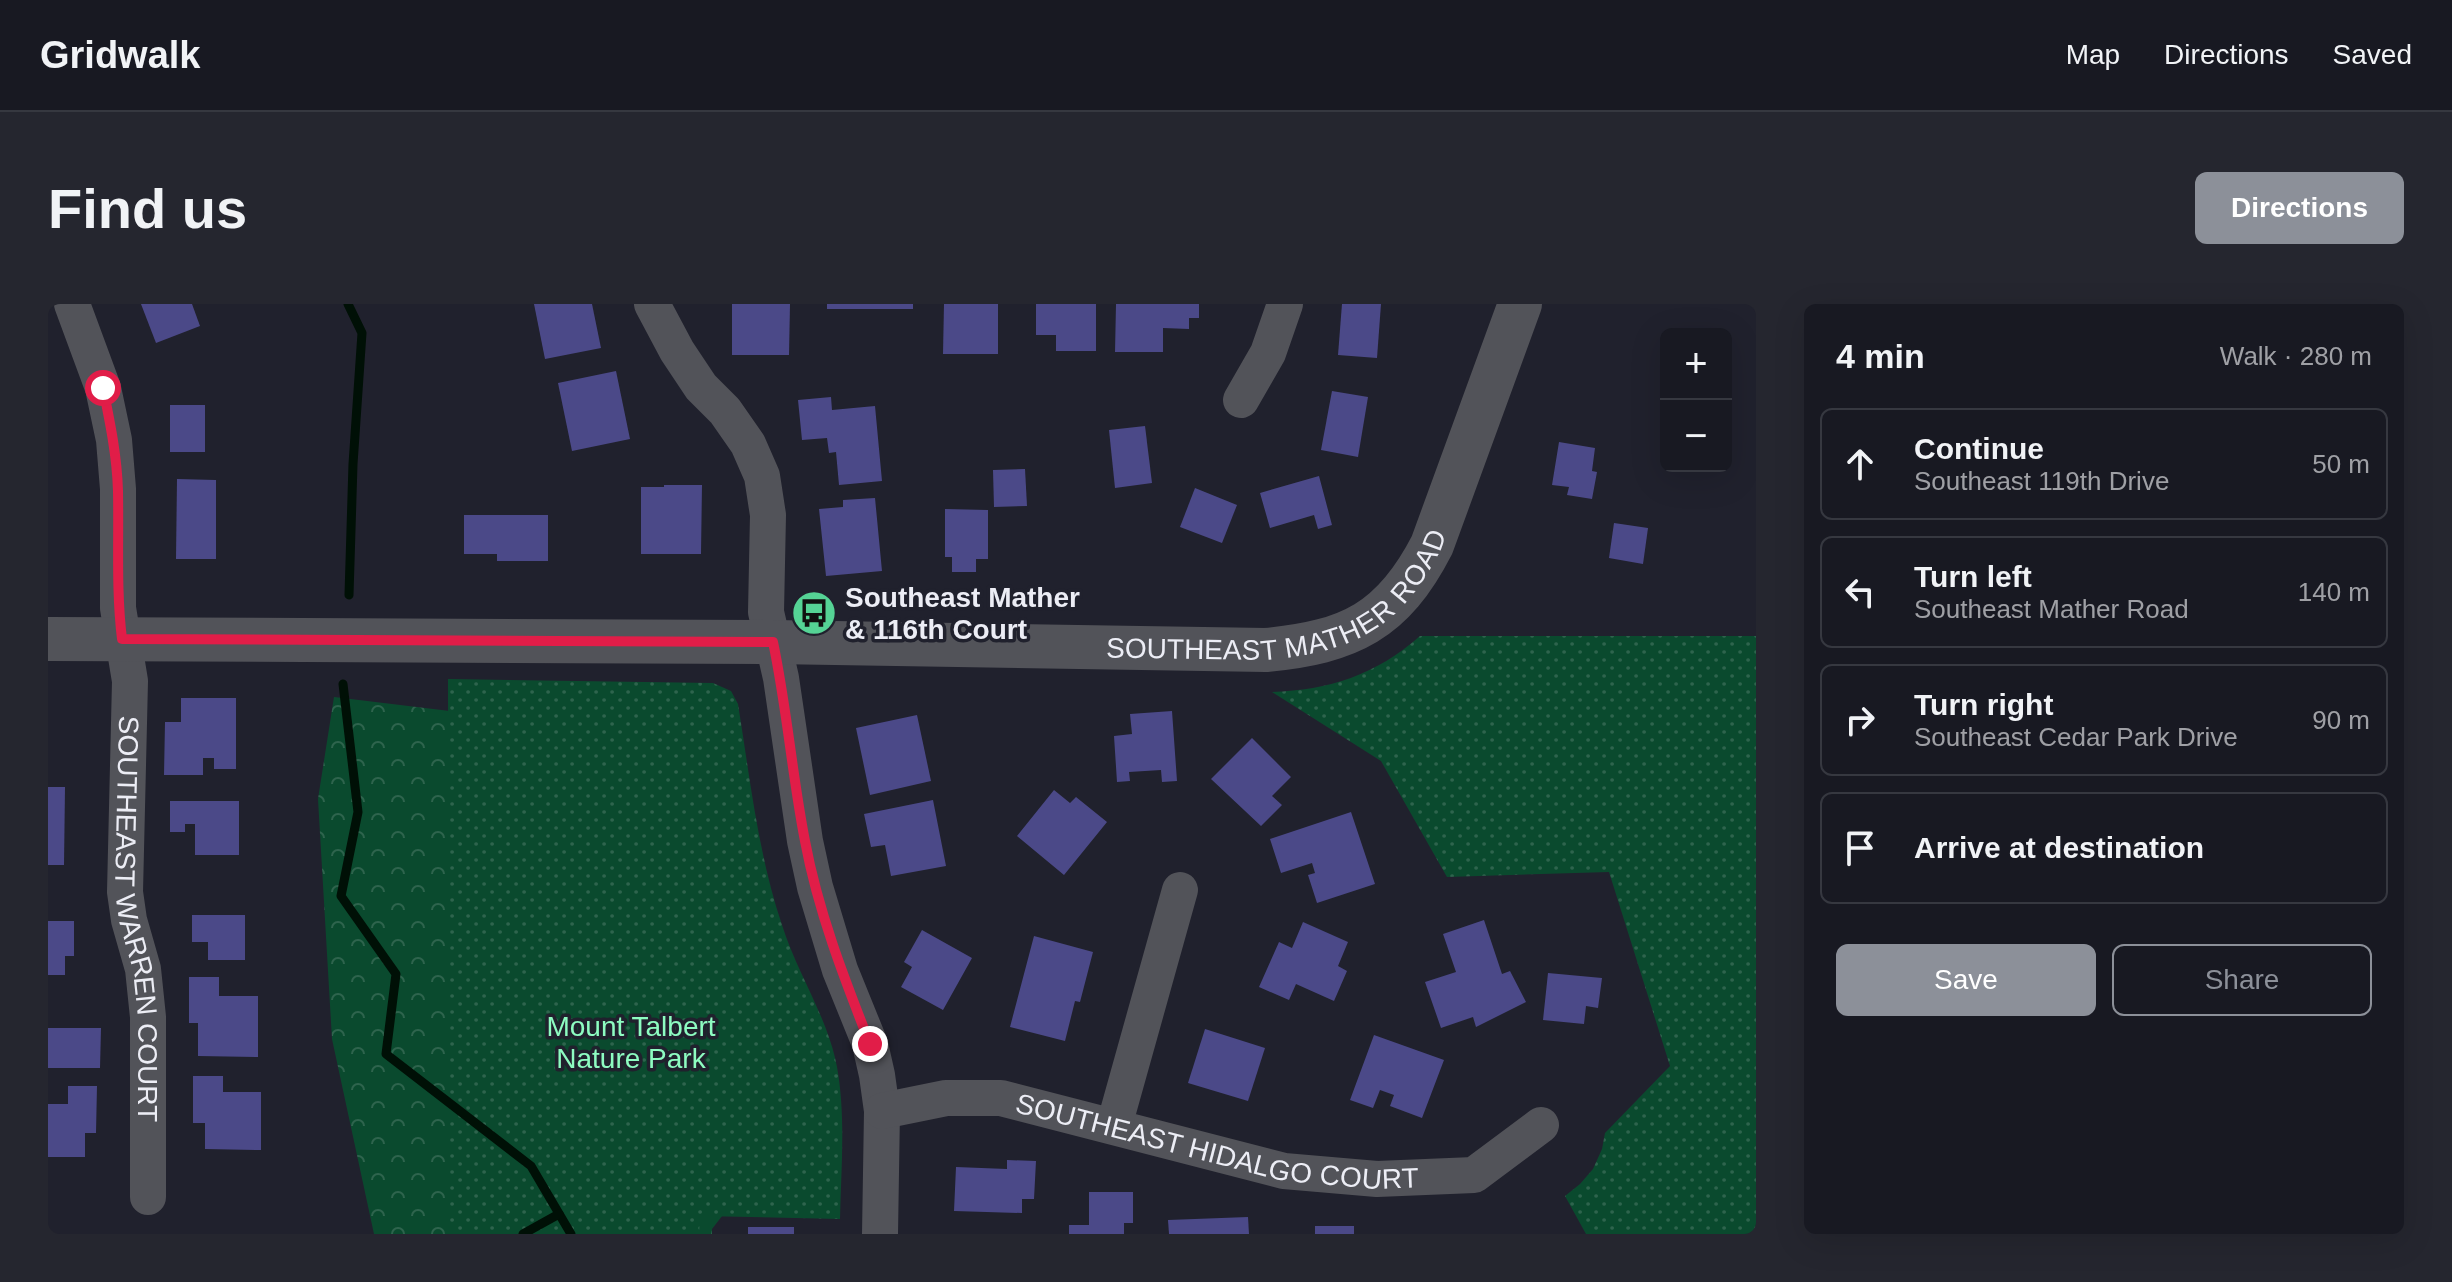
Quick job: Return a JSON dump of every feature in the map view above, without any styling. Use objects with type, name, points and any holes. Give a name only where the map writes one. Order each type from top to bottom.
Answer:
[{"type":"street","name":"SOUTHEAST WARREN COURT","points":[[72,304],[103,388],[114,440],[118,489],[118,608],[130,681],[125,892],[129,920],[143,969],[148,1017],[148,1197]]},
{"type":"street","points":[[652,304],[701,387],[725,411],[748,444],[762,476],[768,515],[766,612],[805,841],[840,970],[870,1044],[882,1111],[880,1234]]},
{"type":"street","points":[[1241,400],[1268,353],[1285,304]]},
{"type":"street","name":"SOUTHEAST MATHER ROAD","points":[[48,639],[773,642],[1266,650],[1320,643],[1358,629],[1386,609],[1400,596],[1420,568],[1432,545],[1520,304]]},
{"type":"street","points":[[1114,1126],[1180,890]]},
{"type":"street","name":"SOUTHEAST HIDALGO COURT","points":[[882,1111],[946,1098],[1001,1098],[1284,1171],[1377,1179],[1474,1175],[1541,1125]]},
{"type":"green space","points":[[1420,636],[1756,636],[1756,1234],[1586,1234],[1565,1196],[1593,1169],[1605,1133],[1670,1066],[1609,872],[1447,877],[1381,761],[1272,692],[1313,688],[1351,678],[1386,661]]},
{"type":"green space","name":"Mount Talbert Nature Park","points":[[448,679],[713,683],[731,691],[738,704],[756,816],[774,898],[788,943],[827,1031],[837,1067],[842,1124],[840,1219],[700,1216],[699,1234],[449,1234]]},
{"type":"green space","points":[[334,697],[491,716],[760,1167],[712,1229],[712,1234],[374,1234],[332,1039],[318,799]]},
{"type":"building","points":[[141,304],[192,304],[200,326],[156,343]]},
{"type":"building","points":[[534,304],[592,304],[601,348],[545,359]]},
{"type":"building","points":[[732,304],[790,304],[789,355],[732,355]]},
{"type":"building","points":[[827,304],[913,304],[913,309],[827,309]]},
{"type":"building","points":[[944,304],[998,304],[998,354],[943,354]]},
{"type":"building","points":[[1036,304],[1096,304],[1096,351],[1056,351],[1056,335],[1036,335]]},
{"type":"building","points":[[1116,304],[1199,304],[1199,318],[1189,318],[1189,329],[1163,328],[1163,352],[1115,352]]},
{"type":"building","points":[[1342,304],[1381,304],[1377,358],[1338,355]]},
{"type":"building","points":[[616,371],[630,439],[572,451],[558,383]]},
{"type":"building","points":[[1332,391],[1368,397],[1358,457],[1321,450]]},
{"type":"building","points":[[831,397],[832,410],[875,406],[882,481],[839,485],[836,452],[829,453],[827,438],[802,440],[798,400]]},
{"type":"building","points":[[170,405],[205,405],[205,452],[170,452]]},
{"type":"building","points":[[1145,426],[1152,483],[1115,488],[1109,430]]},
{"type":"building","points":[[1559,442],[1595,448],[1592,471],[1597,472],[1592,499],[1567,495],[1569,487],[1552,485]]},
{"type":"building","points":[[1025,469],[1027,506],[994,507],[993,470]]},
{"type":"building","points":[[1319,476],[1332,525],[1318,529],[1314,515],[1270,528],[1260,493]]},
{"type":"building","points":[[177,479],[216,480],[216,559],[176,559]]},
{"type":"building","points":[[702,485],[701,554],[641,554],[641,487]]},
{"type":"building","points":[[1195,488],[1237,505],[1222,543],[1180,527]]},
{"type":"building","points":[[875,498],[882,571],[826,576],[819,509],[843,507],[843,500]]},
{"type":"building","points":[[945,509],[988,510],[988,559],[976,559],[976,572],[952,572],[952,557],[945,557]]},
{"type":"building","points":[[464,515],[548,515],[548,561],[497,561],[497,554],[464,554]]},
{"type":"building","points":[[1614,523],[1648,528],[1643,564],[1609,558]]},
{"type":"building","points":[[181,698],[236,698],[236,769],[214,769],[214,758],[203,758],[203,775],[164,775],[165,722],[181,722]]},
{"type":"building","points":[[1172,711],[1177,781],[1162,782],[1161,770],[1129,772],[1130,781],[1117,782],[1114,736],[1132,734],[1130,714]]},
{"type":"building","points":[[917,715],[931,781],[870,795],[856,728]]},
{"type":"building","points":[[1252,738],[1291,777],[1272,796],[1282,805],[1261,826],[1211,779]]},
{"type":"building","points":[[48,787],[65,787],[64,865],[48,865]]},
{"type":"building","points":[[1054,790],[1070,803],[1076,797],[1107,822],[1064,875],[1017,836]]},
{"type":"building","points":[[933,800],[946,866],[891,876],[885,845],[871,847],[864,814]]},
{"type":"building","points":[[170,801],[239,801],[239,855],[195,855],[195,824],[185,824],[185,832],[170,832]]},
{"type":"building","points":[[1351,812],[1375,884],[1317,903],[1308,875],[1315,873],[1312,863],[1281,873],[1270,839]]},
{"type":"building","points":[[192,915],[245,915],[245,960],[208,960],[208,942],[192,942]]},
{"type":"building","points":[[1484,920],[1502,974],[1510,971],[1526,1002],[1476,1027],[1473,1017],[1441,1028],[1425,982],[1456,972],[1443,934]]},
{"type":"building","points":[[48,921],[74,921],[74,956],[65,956],[65,975],[48,975]]},
{"type":"building","points":[[1303,922],[1348,942],[1338,966],[1347,971],[1334,1001],[1296,984],[1289,1000],[1259,987],[1279,942],[1292,948]]},
{"type":"building","points":[[922,930],[972,958],[943,1010],[901,987],[912,967],[904,962]]},
{"type":"building","points":[[1034,936],[1093,952],[1080,1002],[1075,1001],[1065,1041],[1010,1027]]},
{"type":"building","points":[[1548,973],[1602,978],[1598,1008],[1586,1006],[1584,1024],[1543,1020]]},
{"type":"building","points":[[189,977],[219,977],[219,996],[258,996],[258,1057],[198,1056],[198,1023],[189,1023]]},
{"type":"building","points":[[48,1028],[101,1028],[100,1068],[48,1068]]},
{"type":"building","points":[[1205,1029],[1265,1048],[1248,1101],[1188,1083]]},
{"type":"building","points":[[1374,1035],[1444,1060],[1422,1118],[1390,1106],[1394,1095],[1380,1090],[1373,1108],[1350,1100]]},
{"type":"building","points":[[193,1076],[223,1076],[223,1092],[261,1092],[261,1150],[205,1149],[205,1123],[193,1123]]},
{"type":"building","points":[[68,1086],[97,1086],[96,1133],[85,1133],[85,1157],[48,1157],[48,1104],[68,1104]]},
{"type":"building","points":[[1007,1160],[1036,1161],[1034,1199],[1022,1199],[1022,1213],[954,1211],[956,1167],[1007,1169]]},
{"type":"building","points":[[1089,1192],[1133,1192],[1133,1223],[1124,1223],[1124,1234],[1069,1234],[1069,1225],[1089,1225]]},
{"type":"building","points":[[1248,1217],[1249,1234],[1169,1234],[1168,1220]]},
{"type":"building","points":[[1315,1226],[1354,1226],[1354,1234],[1315,1234]]},
{"type":"building","points":[[748,1227],[794,1227],[794,1234],[748,1234]]},
{"type":"waterway","points":[[348,304],[362,333],[353,464],[349,595]]},
{"type":"waterway","points":[[343,684],[358,812],[341,896],[396,974],[386,1054],[531,1166],[571,1234]]},
{"type":"waterway","points":[[523,1234],[559,1214]]},
{"type":"place","name":"Southeast Mather & 116th Court","points":[[814,613]]},
{"type":"route","points":[[103,388],[114,440],[118,489],[118,608],[122,639],[773,642],[815,887],[840,970],[870,1044]]}]
